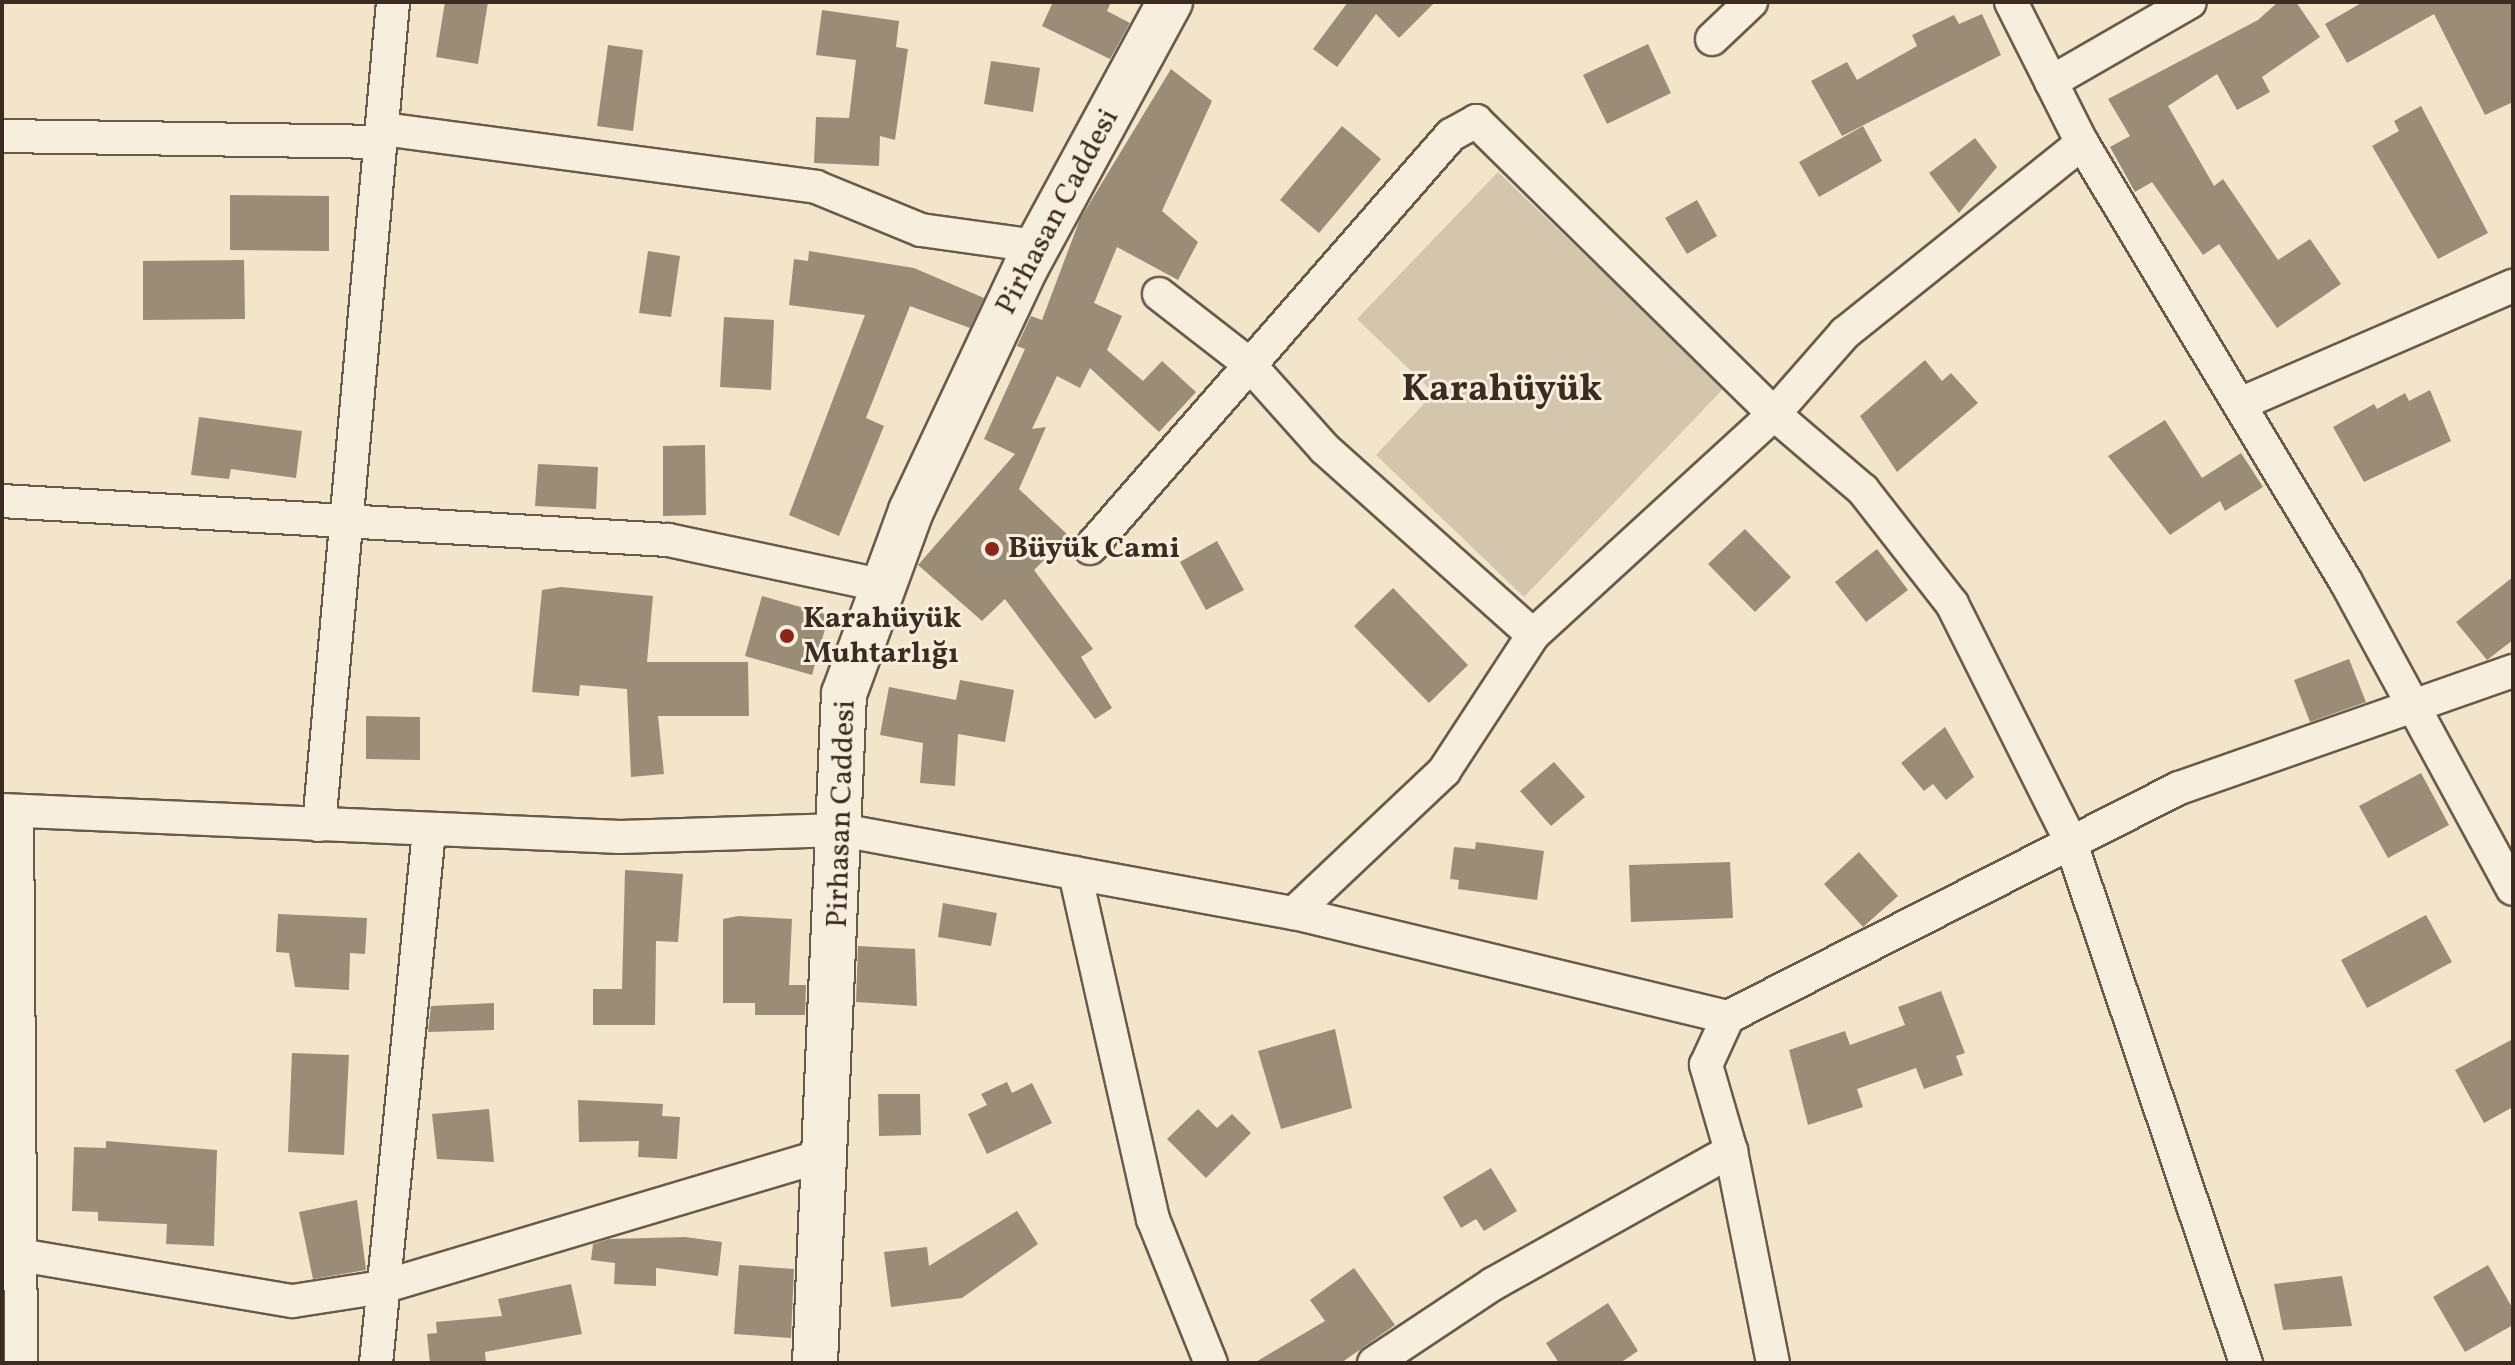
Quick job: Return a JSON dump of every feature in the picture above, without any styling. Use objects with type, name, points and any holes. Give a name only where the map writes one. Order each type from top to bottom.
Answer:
[{"type":"street","points":[[319,825],[343,516],[393,2]]},
{"type":"street","name":"Pirhasan Caddesi","points":[[815,1363],[828,1154],[844,694],[911,511],[1037,246],[1170,2]]},
{"type":"street","points":[[1712,39],[1751,2]]},
{"type":"street","points":[[2011,2],[2082,143],[2242,403],[2416,707],[2513,889]]},
{"type":"street","points":[[2051,82],[2190,2]]},
{"type":"street","points":[[1090,548],[1248,363],[1451,135],[1476,121],[1774,414],[1863,490],[1952,604],[2070,840],[2246,1363]]},
{"type":"street","points":[[2,136],[382,135],[816,187],[921,230],[1037,246]]},
{"type":"street","points":[[1294,913],[1444,771],[1533,635],[1774,414],[1845,333],[2082,143]]},
{"type":"street","points":[[2242,403],[2513,286]]},
{"type":"street","points":[[1159,294],[1248,363],[1325,449],[1533,635]]},
{"type":"street","points":[[2,501],[343,516],[668,540],[884,586]]},
{"type":"street","points":[[1773,1363],[1731,1151],[1706,1065],[1728,1017],[2070,840],[2179,788],[2513,671]]},
{"type":"street","points":[[21,1363],[11,1251],[10,810],[429,831],[620,837],[840,830],[1294,913],[1728,1017]]},
{"type":"street","points":[[376,1363],[429,831]]},
{"type":"street","points":[[1075,873],[1153,1219],[1211,1363]]},
{"type":"street","points":[[1374,1363],[1493,1284],[1731,1151]]},
{"type":"street","points":[[11,1251],[293,1301],[382,1287],[828,1154]]},
{"type":"shaded area","points":[[1498,172],[1724,388],[1524,597],[1376,455],[1434,393],[1357,319]]},
{"type":"building","points":[[445,2],[488,2],[478,64],[436,57]]},
{"type":"building","points":[[1053,2],[1111,2],[1107,11],[1130,23],[1110,59],[1042,26]]},
{"type":"building","points":[[1348,2],[1435,2],[1399,38],[1376,14],[1337,67],[1313,49]]},
{"type":"building","points":[[2278,2],[2296,2],[2320,37],[2262,77],[2270,92],[2237,110],[2217,74],[2168,106],[2214,186],[2223,179],[2278,260],[2310,239],[2341,284],[2277,328],[2219,244],[2203,255],[2152,182],[2135,192],[2110,147],[2130,136],[2108,99],[2258,20]]},
{"type":"building","points":[[2363,2],[2513,2],[2513,102],[2485,115],[2434,14],[2347,63],[2325,24]]},
{"type":"building","points":[[822,10],[899,21],[896,47],[908,49],[895,140],[880,136],[879,166],[814,163],[816,117],[849,118],[856,60],[816,55]]},
{"type":"building","points":[[1982,14],[2001,55],[1842,136],[1811,81],[1847,62],[1857,80],[1917,46],[1912,35],[1954,15],[1959,24]]},
{"type":"building","points":[[1648,44],[1671,93],[1607,124],[1583,75]]},
{"type":"building","points":[[608,45],[643,50],[633,131],[597,126]]},
{"type":"building","points":[[991,61],[1040,68],[1033,112],[984,104]]},
{"type":"building","points":[[1171,69],[1212,101],[1162,211],[1198,242],[1178,280],[1117,247],[1094,303],[1122,316],[1107,350],[1143,381],[1162,361],[1196,392],[1159,432],[1090,368],[1080,388],[1057,376],[1032,429],[1046,427],[1019,489],[1069,536],[1034,570],[1093,649],[1081,657],[1112,708],[1095,719],[1005,599],[982,621],[918,565],[1015,454],[984,439],[1025,349],[1017,346],[1031,316],[1042,320],[1080,219]]},
{"type":"building","points":[[2421,106],[2488,233],[2438,259],[2372,146],[2399,131],[2394,121]]},
{"type":"building","points":[[1342,126],[1381,159],[1319,233],[1280,200]]},
{"type":"building","points":[[1863,126],[1882,161],[1819,197],[1799,162]]},
{"type":"building","points":[[1975,138],[1997,167],[1959,213],[1929,173]]},
{"type":"building","points":[[230,195],[329,196],[329,251],[230,250]]},
{"type":"building","points":[[1697,200],[1717,236],[1687,254],[1665,218]]},
{"type":"building","points":[[648,251],[680,256],[671,317],[639,313]]},
{"type":"building","points":[[809,251],[914,268],[984,298],[970,328],[910,306],[866,418],[884,426],[839,536],[789,515],[865,315],[789,305],[794,259],[808,261]]},
{"type":"building","points":[[244,260],[245,319],[143,320],[143,261]]},
{"type":"building","points":[[724,317],[774,320],[771,390],[720,387]]},
{"type":"building","points":[[1925,360],[1942,381],[1951,373],[1978,403],[1897,472],[1860,416]]},
{"type":"building","points":[[2430,390],[2451,441],[2364,482],[2333,427],[2374,404],[2377,409],[2405,393],[2409,401]]},
{"type":"building","points":[[199,417],[302,431],[296,478],[231,469],[229,479],[191,475]]},
{"type":"building","points":[[2165,420],[2202,478],[2241,453],[2263,487],[2225,511],[2220,501],[2170,535],[2108,456]]},
{"type":"building","points":[[705,445],[706,515],[663,516],[663,446]]},
{"type":"building","points":[[538,464],[598,467],[596,509],[535,506]]},
{"type":"building","points":[[1745,529],[1791,577],[1755,612],[1708,564]]},
{"type":"building","points":[[1217,541],[1244,590],[1206,610],[1180,562]]},
{"type":"building","points":[[1877,549],[1908,590],[1866,622],[1835,582]]},
{"type":"building","points":[[2513,577],[2513,640],[2487,660],[2456,622]]},
{"type":"building","points":[[561,587],[653,596],[647,662],[748,662],[749,716],[658,716],[664,774],[631,777],[627,689],[580,685],[579,696],[532,692],[542,590]]},
{"type":"building","points":[[1393,588],[1468,665],[1429,703],[1354,626]]},
{"type":"building","name":"Karahüyük Muhtarlığı","points":[[762,596],[829,615],[812,675],[745,656]]},
{"type":"building","points":[[2349,659],[2366,702],[2310,722],[2294,680]]},
{"type":"building","points":[[960,680],[1014,690],[1005,742],[958,734],[955,786],[920,783],[923,743],[880,735],[889,687],[956,700]]},
{"type":"building","points":[[366,716],[420,717],[420,760],[366,759]]},
{"type":"building","points":[[1945,727],[1974,777],[1946,800],[1933,784],[1924,791],[1901,763]]},
{"type":"building","points":[[1554,762],[1585,797],[1551,826],[1520,791]]},
{"type":"building","points":[[2421,773],[2449,825],[2388,858],[2359,806]]},
{"type":"building","points":[[1476,842],[1544,851],[1537,900],[1458,889],[1459,880],[1450,879],[1454,847],[1475,849]]},
{"type":"building","points":[[1859,852],[1898,896],[1863,927],[1824,884]]},
{"type":"building","points":[[1730,862],[1733,918],[1631,922],[1629,865]]},
{"type":"building","points":[[625,870],[683,874],[678,942],[656,941],[655,1025],[593,1025],[593,989],[622,989]]},
{"type":"building","points":[[943,903],[997,913],[991,946],[938,937]]},
{"type":"building","points":[[278,914],[367,918],[365,954],[350,953],[349,990],[295,987],[289,953],[276,952]]},
{"type":"building","points":[[2426,915],[2452,962],[2367,1008],[2341,960]]},
{"type":"building","points":[[738,916],[792,919],[789,985],[806,985],[805,1015],[755,1015],[755,1003],[723,1003],[723,919]]},
{"type":"building","points":[[858,946],[915,949],[917,1006],[856,1002]]},
{"type":"building","points":[[1941,991],[1965,1053],[1956,1056],[1963,1075],[1924,1089],[1916,1068],[1857,1089],[1863,1107],[1808,1125],[1789,1050],[1845,1031],[1850,1045],[1905,1025],[1898,1007]]},
{"type":"building","points":[[494,1003],[494,1030],[428,1032],[431,1006]]},
{"type":"building","points":[[1335,1029],[1352,1108],[1281,1129],[1258,1051]]},
{"type":"building","points":[[2513,1039],[2513,1107],[2484,1123],[2455,1070]]},
{"type":"building","points":[[292,1053],[349,1055],[344,1155],[288,1152]]},
{"type":"building","points":[[1007,1082],[1012,1093],[1032,1083],[1052,1123],[987,1154],[968,1114],[987,1105],[981,1094]]},
{"type":"building","points":[[878,1094],[920,1094],[921,1135],[879,1136]]},
{"type":"building","points":[[578,1100],[663,1104],[662,1116],[680,1117],[677,1159],[638,1157],[639,1141],[579,1142]]},
{"type":"building","points":[[489,1109],[494,1162],[437,1159],[432,1114]]},
{"type":"building","points":[[1198,1109],[1217,1128],[1232,1114],[1251,1133],[1206,1178],[1167,1139]]},
{"type":"building","points":[[106,1141],[217,1150],[214,1246],[166,1244],[167,1224],[98,1221],[98,1212],[72,1211],[74,1147],[106,1148]]},
{"type":"building","points":[[1491,1168],[1517,1211],[1484,1231],[1476,1219],[1461,1228],[1443,1197]]},
{"type":"building","points":[[357,1200],[366,1270],[313,1279],[299,1212]]},
{"type":"building","points":[[1017,1211],[1038,1244],[962,1298],[891,1307],[884,1252],[927,1247],[929,1266]]},
{"type":"building","points":[[685,1237],[722,1242],[718,1276],[656,1268],[656,1286],[614,1284],[615,1263],[591,1260],[593,1244],[609,1239]]},
{"type":"building","points":[[739,1265],[794,1269],[791,1338],[734,1334]]},
{"type":"building","points":[[2488,1265],[2513,1309],[2513,1325],[2465,1352],[2433,1297]]},
{"type":"building","points":[[1354,1268],[1395,1325],[1341,1363],[1254,1363],[1325,1321],[1310,1300]]},
{"type":"building","points":[[2342,1276],[2352,1326],[2283,1330],[2274,1284]]},
{"type":"building","points":[[571,1284],[582,1334],[485,1352],[486,1363],[430,1363],[427,1334],[437,1333],[436,1322],[502,1316],[498,1299]]},
{"type":"building","points":[[1608,1303],[1638,1351],[1620,1363],[1559,1363],[1546,1343]]},
{"type":"place","name":"Büyük Cami","points":[[992,549]]},
{"type":"place","name":"Karahüyük Muhtarlığı","points":[[787,636]]},
{"type":"district","name":"Karahüyük","points":[[1502,391]]}]
